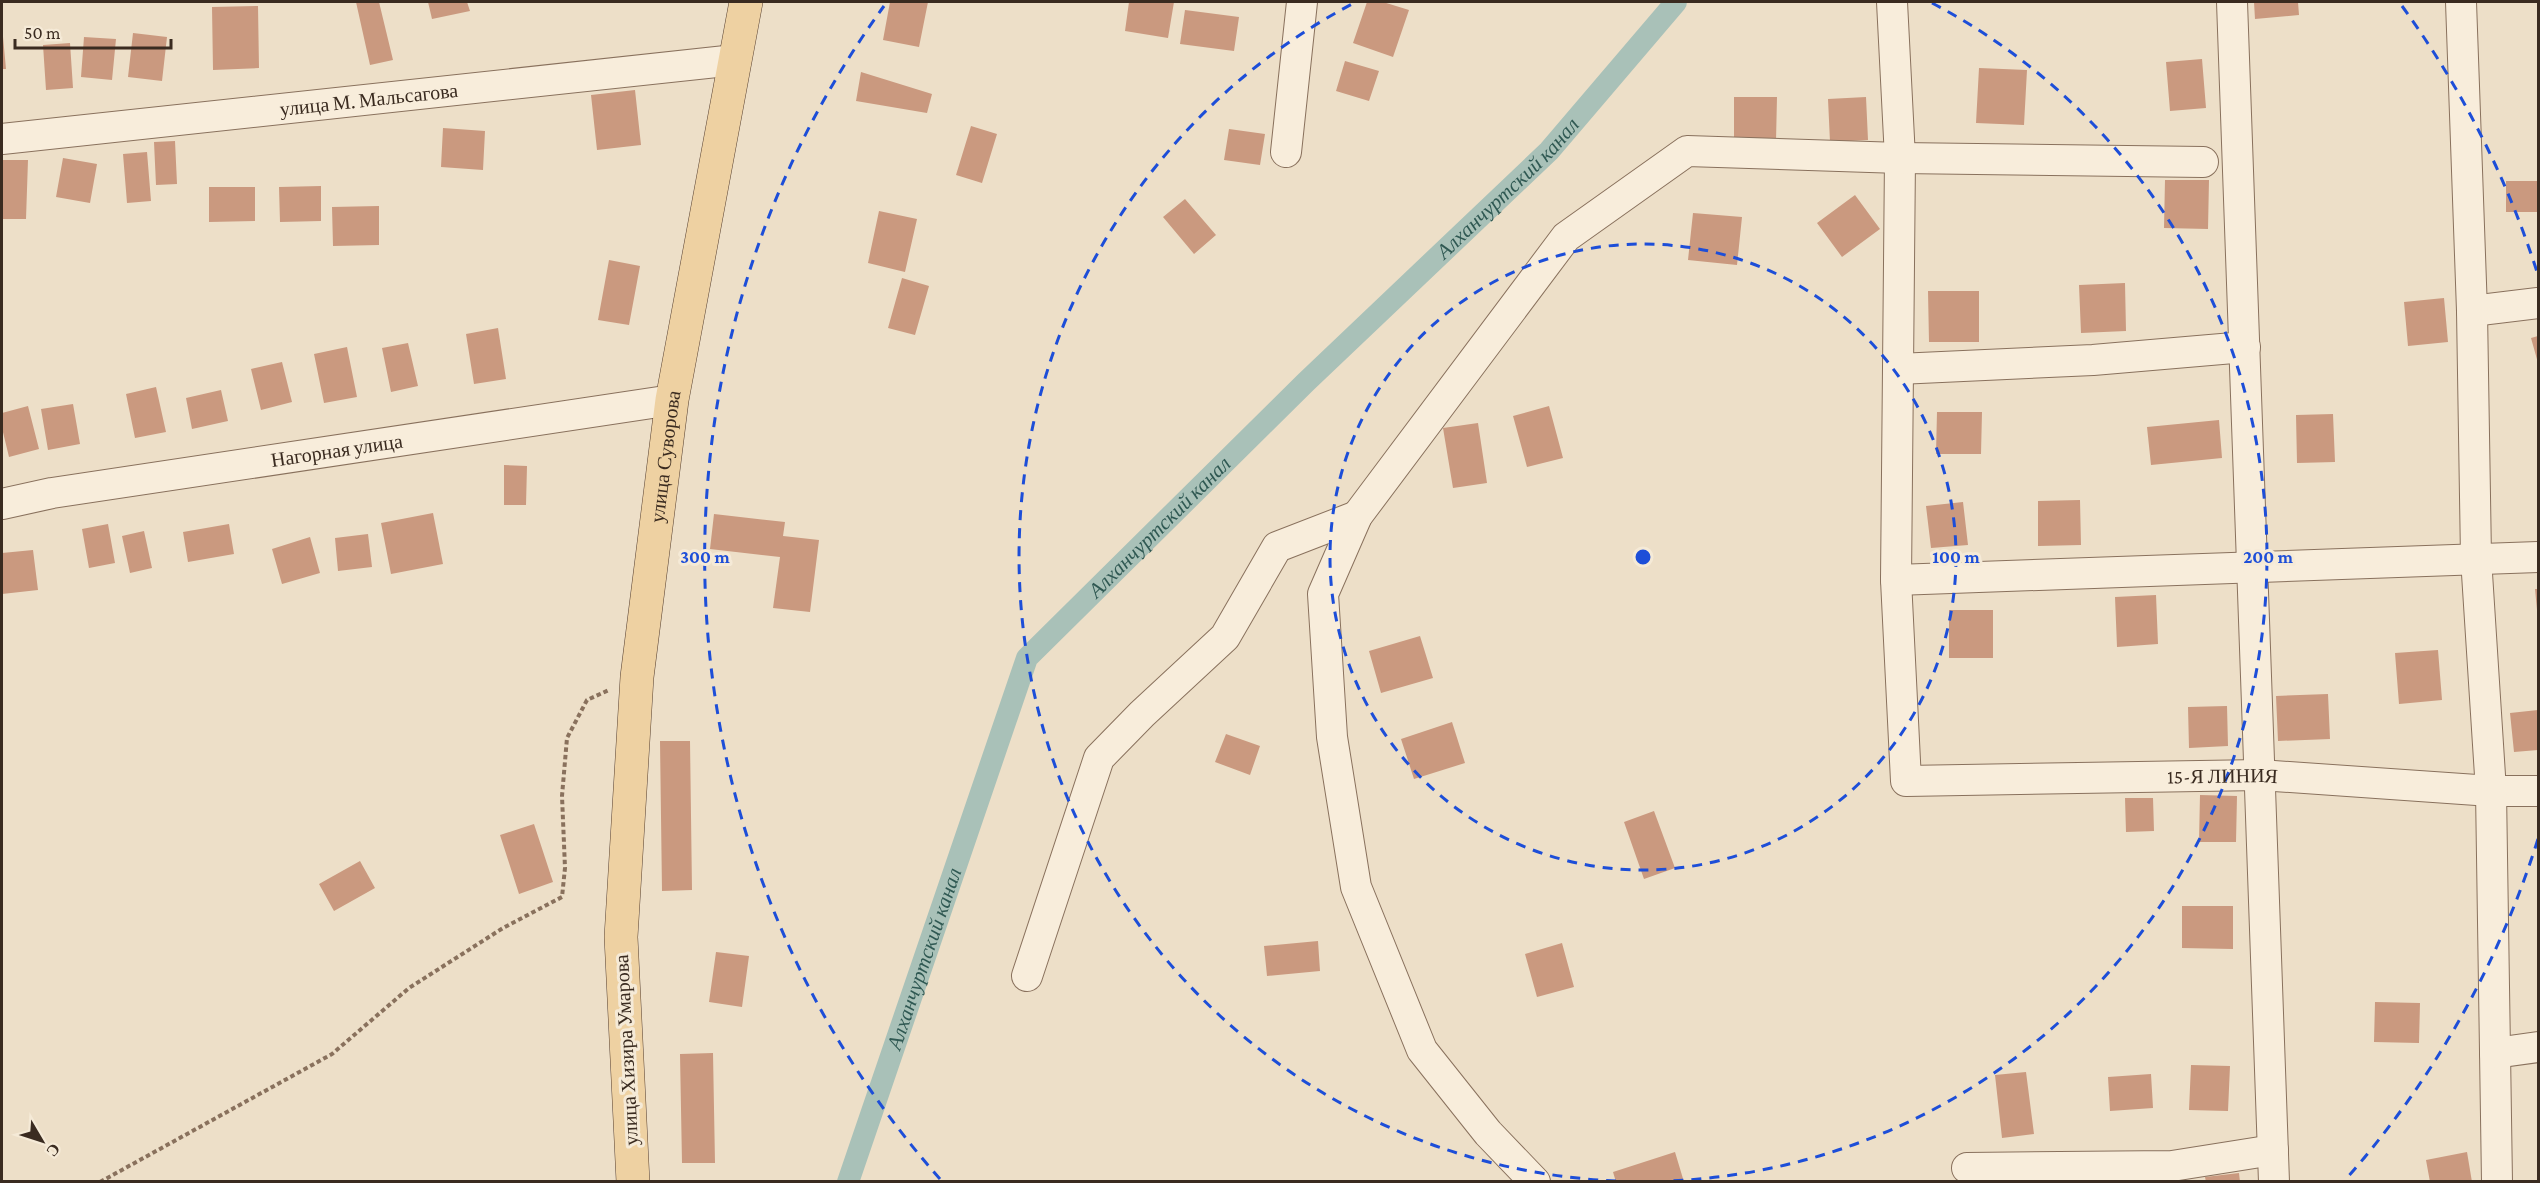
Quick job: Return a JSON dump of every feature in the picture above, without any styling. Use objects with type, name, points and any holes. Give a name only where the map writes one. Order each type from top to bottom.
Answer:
[{"type":"main road","name":"улица Суворова","points":[[622,919],[637,677],[672,400],[746,2]]},
{"type":"main road","name":"улица Хизира Умарова","points":[[622,919],[633,1182]]},
{"type":"street","points":[[1286,152],[1302,2]]},
{"type":"street","points":[[1892,2],[1900,158],[1896,580],[2538,557]]},
{"type":"street","points":[[2232,2],[2274,1182]]},
{"type":"street","points":[[2461,2],[2472,311],[2476,558],[2491,791],[2497,1182]]},
{"type":"street","name":"улица М. Мальсагова","points":[[2,139],[735,60]]},
{"type":"street","points":[[1535,1182],[1488,1133],[1422,1050],[1356,887],[1332,737],[1323,594],[1357,516],[1566,237],[1687,151],[1900,158],[2203,162]]},
{"type":"street","points":[[2472,311],[2538,303]]},
{"type":"street","points":[[1898,369],[2093,360],[2245,347]]},
{"type":"street","name":"Нагорная улица","points":[[2,504],[51,493],[672,400]]},
{"type":"street","points":[[1027,976],[1099,758],[1142,714],[1225,637],[1277,547],[1357,516]]},
{"type":"street","name":"15-Я ЛИНИЯ","points":[[1896,580],[1906,781],[2260,775],[2491,791],[2538,791]]},
{"type":"street","points":[[2495,1053],[2538,1047]]},
{"type":"street","points":[[1967,1168],[2172,1166],[2273,1150]]},
{"type":"path","points":[[100,1182],[332,1054],[409,988],[503,928],[562,897],[565,868],[562,796],[567,738],[587,700],[637,677]]},
{"type":"building","points":[[356,2],[379,2],[393,60],[370,65]]},
{"type":"building","points":[[428,2],[467,2],[470,11],[432,19]]},
{"type":"building","points":[[890,2],[928,2],[919,47],[883,40]]},
{"type":"building","points":[[1129,2],[1174,2],[1168,38],[1125,31]]},
{"type":"building","points":[[1367,2],[1383,2],[1409,10],[1393,57],[1353,43]]},
{"type":"building","points":[[2254,2],[2298,2],[2299,15],[2255,19]]},
{"type":"building","points":[[258,6],[259,68],[213,70],[212,7]]},
{"type":"building","points":[[1185,10],[1239,17],[1234,51],[1180,44]]},
{"type":"building","points":[[2,26],[6,69],[2,69]]},
{"type":"building","points":[[133,33],[167,37],[162,81],[128,77]]},
{"type":"building","points":[[84,37],[116,39],[112,80],[81,77]]},
{"type":"building","points":[[70,43],[73,88],[46,90],[43,45]]},
{"type":"building","points":[[2202,59],[2206,108],[2170,111],[2166,62]]},
{"type":"building","points":[[1345,61],[1379,71],[1369,101],[1336,91]]},
{"type":"building","points":[[1979,68],[2027,70],[2024,125],[1976,123]]},
{"type":"building","points":[[861,72],[932,94],[927,113],[856,101]]},
{"type":"building","points":[[635,90],[641,145],[597,150],[591,95]]},
{"type":"building","points":[[1734,97],[1777,97],[1776,141],[1734,140]]},
{"type":"building","points":[[1866,97],[1868,140],[1830,142],[1828,99]]},
{"type":"building","points":[[971,126],[997,134],[982,183],[956,175]]},
{"type":"building","points":[[443,128],[485,131],[483,170],[441,167]]},
{"type":"building","points":[[1229,129],[1265,134],[1260,165],[1224,160]]},
{"type":"building","points":[[175,141],[177,184],[156,185],[154,142]]},
{"type":"building","points":[[147,152],[151,201],[127,203],[123,154]]},
{"type":"building","points":[[63,158],[97,164],[90,203],[56,197]]},
{"type":"building","points":[[2,160],[28,160],[26,219],[2,219]]},
{"type":"building","points":[[2165,180],[2209,180],[2208,229],[2164,228]]},
{"type":"building","points":[[2506,181],[2538,181],[2538,212],[2506,212]]},
{"type":"building","points":[[321,186],[321,221],[280,222],[279,187]]},
{"type":"building","points":[[209,187],[255,187],[255,221],[209,222]]},
{"type":"building","points":[[1855,195],[1880,229],[1842,257],[1817,223]]},
{"type":"building","points":[[1185,199],[1216,235],[1194,254],[1163,217]]},
{"type":"building","points":[[379,206],[379,245],[333,246],[332,207]]},
{"type":"building","points":[[879,211],[917,219],[905,272],[868,263]]},
{"type":"building","points":[[1693,213],[1742,217],[1737,265],[1688,260]]},
{"type":"building","points":[[609,260],[640,266],[629,325],[598,320]]},
{"type":"building","points":[[902,278],[929,286],[915,335],[888,328]]},
{"type":"building","points":[[2125,283],[2126,331],[2081,333],[2079,285]]},
{"type":"building","points":[[1928,291],[1979,291],[1979,342],[1929,342]]},
{"type":"building","points":[[2444,298],[2448,342],[2408,346],[2404,302]]},
{"type":"building","points":[[498,328],[506,379],[474,384],[466,334]]},
{"type":"building","points":[[2538,336],[2538,363],[2531,338]]},
{"type":"building","points":[[408,343],[418,386],[391,392],[382,348]]},
{"type":"building","points":[[347,347],[357,397],[324,403],[314,354]]},
{"type":"building","points":[[282,362],[292,402],[261,410],[251,369]]},
{"type":"building","points":[[156,387],[166,432],[135,438],[126,394]]},
{"type":"building","points":[[221,390],[228,421],[192,429],[186,398]]},
{"type":"building","points":[[73,404],[80,444],[48,450],[41,409]]},
{"type":"building","points":[[28,406],[39,449],[9,457],[2,428],[2,413]]},
{"type":"building","points":[[1549,406],[1563,458],[1527,467],[1513,416]]},
{"type":"building","points":[[1937,412],[1982,412],[1981,454],[1936,454]]},
{"type":"building","points":[[2333,414],[2335,462],[2297,463],[2296,415]]},
{"type":"building","points":[[2219,420],[2222,458],[2151,465],[2147,427]]},
{"type":"building","points":[[1478,423],[1487,483],[1453,488],[1443,428]]},
{"type":"building","points":[[504,465],[527,466],[526,505],[504,505]]},
{"type":"building","points":[[2080,500],[2081,545],[2038,546],[2038,501]]},
{"type":"building","points":[[1963,502],[1968,545],[1931,548],[1926,506]]},
{"type":"building","points":[[433,513],[443,564],[391,574],[381,523]]},
{"type":"building","points":[[714,514],[785,522],[783,536],[819,540],[810,612],[773,608],[780,557],[710,549]]},
{"type":"building","points":[[108,524],[115,563],[89,568],[82,529]]},
{"type":"building","points":[[229,524],[234,554],[188,562],[183,532]]},
{"type":"building","points":[[144,531],[152,568],[130,573],[122,536]]},
{"type":"building","points":[[368,534],[372,567],[338,571],[335,538]]},
{"type":"building","points":[[310,537],[320,573],[282,584],[272,549]]},
{"type":"building","points":[[33,550],[38,590],[2,594],[2,553]]},
{"type":"building","points":[[2535,589],[2538,589],[2538,610],[2537,610]]},
{"type":"building","points":[[2156,595],[2158,644],[2117,647],[2115,597]]},
{"type":"building","points":[[1949,610],[1993,610],[1993,658],[1949,658]]},
{"type":"building","points":[[1420,636],[1433,678],[1381,693],[1369,651]]},
{"type":"building","points":[[2438,650],[2442,700],[2399,704],[2395,653]]},
{"type":"building","points":[[2328,694],[2330,739],[2278,741],[2276,696]]},
{"type":"building","points":[[2227,706],[2228,746],[2189,748],[2188,707]]},
{"type":"building","points":[[2538,710],[2538,750],[2514,752],[2510,713]]},
{"type":"building","points":[[1452,722],[1465,763],[1414,779],[1401,739]]},
{"type":"building","points":[[1226,734],[1260,746],[1250,775],[1215,762]]},
{"type":"building","points":[[660,741],[690,741],[692,890],[662,891]]},
{"type":"building","points":[[2200,795],[2237,796],[2236,842],[2199,842]]},
{"type":"building","points":[[2125,798],[2153,798],[2154,831],[2126,832]]},
{"type":"building","points":[[1654,811],[1675,868],[1644,879],[1624,822]]},
{"type":"building","points":[[534,824],[553,882],[519,894],[500,835]]},
{"type":"building","points":[[360,861],[375,888],[334,911],[319,884]]},
{"type":"building","points":[[2182,906],[2233,906],[2233,949],[2182,948]]},
{"type":"building","points":[[1318,941],[1320,971],[1267,976],[1264,946]]},
{"type":"building","points":[[1562,943],[1574,987],[1537,997],[1525,954]]},
{"type":"building","points":[[716,952],[749,956],[742,1007],[709,1002]]},
{"type":"building","points":[[2375,1002],[2420,1003],[2419,1043],[2374,1042]]},
{"type":"building","points":[[713,1053],[715,1163],[682,1163],[680,1054]]},
{"type":"building","points":[[2191,1065],[2230,1066],[2228,1111],[2189,1110]]},
{"type":"building","points":[[2026,1072],[2034,1134],[2002,1138],[1995,1075]]},
{"type":"building","points":[[2151,1074],[2153,1108],[2110,1111],[2108,1077]]},
{"type":"building","points":[[1675,1152],[1684,1182],[1616,1182],[1613,1172]]},
{"type":"building","points":[[2467,1152],[2472,1182],[2430,1182],[2426,1160]]},
{"type":"building","points":[[2239,1173],[2240,1182],[2206,1182],[2205,1177]]},
{"type":"waterway","name":"Алханчуртский канал","points":[[848,1182],[1027,658],[1306,382],[1549,151],[1676,2]]}]
